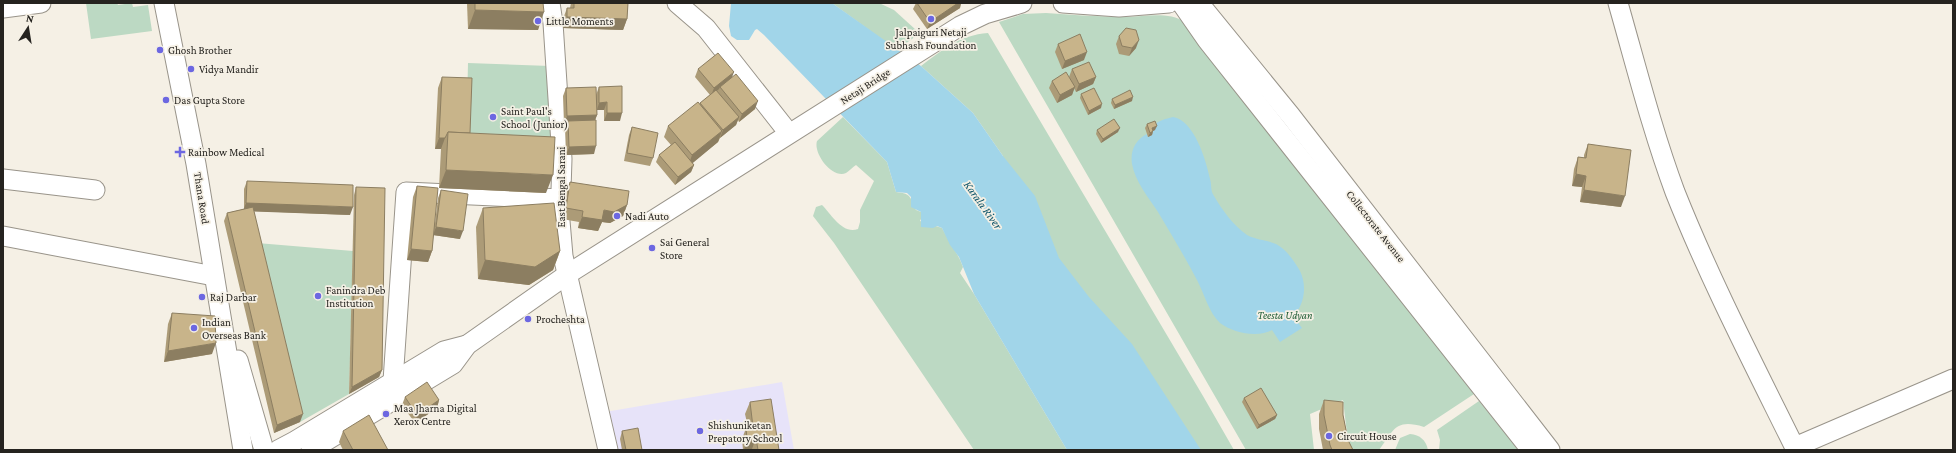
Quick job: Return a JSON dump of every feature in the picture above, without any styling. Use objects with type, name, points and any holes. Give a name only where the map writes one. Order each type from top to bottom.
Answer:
[{"type":"street","points":[[3,8],[41,3]]},
{"type":"street","name":"Thana Road","points":[[164,3],[196,164],[242,448]]},
{"type":"street","name":"East Bengal Sarani","points":[[550,3],[553,23],[562,158],[560,221],[564,256],[608,450]]},
{"type":"street","points":[[678,3],[706,28],[794,127]]},
{"type":"street","name":"Netaji Bridge","points":[[467,345],[568,274],[766,158],[794,127],[928,46],[958,22],[1022,3]]},
{"type":"street","points":[[1063,3],[1119,7],[1185,3]]},
{"type":"street","name":"Collectorate Avenue","points":[[1185,3],[1207,40],[1295,158],[1376,240]]},
{"type":"street","name":"Collectorate Avenue","points":[[1185,3],[1291,116],[1376,240],[1492,387],[1550,450]]},
{"type":"street","points":[[1618,3],[1660,149],[1676,193],[1729,316],[1795,449],[1953,379]]},
{"type":"street","points":[[3,179],[95,190]]},
{"type":"street","points":[[393,381],[406,192],[561,199]]},
{"type":"street","points":[[3,236],[214,276]]},
{"type":"street","name":"Thana Road","points":[[214,276],[262,443]]},
{"type":"street","points":[[262,443],[270,447],[282,448],[444,351],[467,345]]},
{"type":"street","points":[[311,450],[453,364],[467,345]]},
{"type":"street","name":"Collectorate Avenue","points":[[1492,387],[1530,450]]},
{"type":"shaded area","name":"Shishuniketan Prepatory School","points":[[782,382],[794,450],[613,450],[605,412]]},
{"type":"green space","points":[[86,3],[117,3],[118,5],[132,3],[133,7],[148,5],[152,31],[91,39]]},
{"type":"green space","points":[[832,3],[879,3],[894,10],[916,30],[916,36],[905,44],[894,48]]},
{"type":"green space","name":"Teesta Udyan","points":[[1046,13],[1118,17],[1161,15],[1178,18],[1185,22],[1474,394],[1424,427],[1406,424],[1401,425],[1392,432],[1379,450],[1349,450],[1343,400],[1310,414],[1314,450],[1246,450],[999,22],[1023,14]]},
{"type":"green space","points":[[988,33],[1234,450],[1196,450],[1101,326],[1004,174],[1003,156],[973,113],[921,66],[944,49],[960,40],[978,34]]},
{"type":"green space","name":"Saint Paul's School (Junior)","points":[[468,63],[550,66],[550,153],[466,150]]},
{"type":"green space","points":[[843,117],[887,162],[896,192],[908,195],[910,197],[916,210],[921,212],[922,217],[920,221],[942,228],[959,257],[963,267],[960,273],[1067,450],[974,450],[834,243],[813,216],[816,207],[822,205],[842,226],[847,229],[858,229],[860,222],[860,210],[874,181],[856,165],[846,173],[841,174],[835,172],[825,164],[818,152],[817,141]]},
{"type":"green space","points":[[257,243],[353,251],[349,394],[300,422]]},
{"type":"green space","points":[[1479,401],[1519,450],[1439,450],[1440,440],[1437,430]]},
{"type":"green space","points":[[1410,434],[1422,439],[1426,443],[1428,450],[1395,450],[1400,438]]},
{"type":"water","name":"Karala River","points":[[731,3],[832,3],[921,66],[973,113],[1003,156],[1035,196],[1059,258],[1089,297],[1132,344],[1201,450],[1067,450],[974,294],[959,257],[950,245],[942,228],[937,226],[933,228],[921,227],[921,212],[911,207],[911,197],[907,193],[896,192],[887,162],[764,35],[757,29],[749,40],[737,40],[731,36],[729,26]]},
{"type":"water","points":[[1173,117],[1187,125],[1193,133],[1202,152],[1211,181],[1213,194],[1237,227],[1247,235],[1280,246],[1290,256],[1300,271],[1304,282],[1304,295],[1300,306],[1293,316],[1302,328],[1280,342],[1272,330],[1260,334],[1238,332],[1225,326],[1216,319],[1188,263],[1136,177],[1132,164],[1134,146],[1143,136],[1147,134],[1148,137],[1154,125]]},
{"type":"building","points":[[475,3],[543,3],[544,12],[475,10]]},
{"type":"building","points":[[574,3],[628,3],[627,19],[567,17],[567,8],[574,8]]},
{"type":"building","points":[[917,3],[958,3],[930,22]]},
{"type":"building","points":[[1126,28],[1136,30],[1139,40],[1132,48],[1122,46],[1119,36]]},
{"type":"building","points":[[1080,34],[1087,52],[1065,61],[1058,44]]},
{"type":"building","points":[[718,53],[734,72],[714,88],[698,69]]},
{"type":"building","points":[[1089,62],[1096,77],[1079,84],[1072,69]]},
{"type":"building","points":[[1066,72],[1075,87],[1060,95],[1052,81]]},
{"type":"building","points":[[736,74],[758,101],[742,114],[720,87]]},
{"type":"building","points":[[442,77],[472,78],[470,133],[448,132],[445,138],[439,138]]},
{"type":"building","points":[[622,86],[622,113],[607,113],[607,102],[599,103],[599,87]]},
{"type":"building","points":[[596,87],[597,115],[567,116],[566,88]]},
{"type":"building","points":[[1094,88],[1102,104],[1089,111],[1081,94]]},
{"type":"building","points":[[716,90],[739,117],[723,130],[700,103]]},
{"type":"building","points":[[1130,90],[1133,97],[1115,105],[1112,99]]},
{"type":"building","points":[[698,102],[722,131],[692,155],[668,126]]},
{"type":"building","points":[[1114,119],[1120,128],[1103,139],[1097,130]]},
{"type":"building","points":[[596,120],[596,146],[569,147],[568,121]]},
{"type":"building","points":[[1155,121],[1157,126],[1152,128],[1153,131],[1150,133],[1147,124]]},
{"type":"building","points":[[632,127],[658,133],[653,158],[627,153]]},
{"type":"building","points":[[448,132],[555,137],[553,175],[446,170]]},
{"type":"building","points":[[675,142],[694,165],[678,177],[659,155]]},
{"type":"building","points":[[1588,144],[1631,150],[1625,196],[1584,190],[1586,176],[1576,174],[1578,157],[1586,158]]},
{"type":"building","points":[[247,181],[353,185],[353,207],[246,203]]},
{"type":"building","points":[[570,182],[629,191],[627,205],[614,212],[604,210],[602,220],[582,217],[583,211],[566,208]]},
{"type":"building","points":[[417,186],[438,188],[432,251],[411,249]]},
{"type":"building","points":[[356,187],[385,188],[382,370],[352,387]]},
{"type":"building","points":[[441,190],[468,194],[463,231],[436,227]]},
{"type":"building","points":[[554,203],[560,251],[535,267],[485,260],[483,208]]},
{"type":"building","points":[[253,207],[303,414],[277,425],[227,213]]},
{"type":"building","points":[[172,313],[215,316],[216,343],[168,351]]},
{"type":"building","points":[[427,382],[439,400],[417,415],[405,397]]},
{"type":"building","points":[[1261,388],[1277,415],[1259,425],[1244,398]]},
{"type":"building","points":[[771,399],[779,450],[758,450],[756,438],[747,439],[746,428],[753,427],[750,402]]},
{"type":"building","points":[[1324,400],[1343,402],[1343,415],[1348,440],[1353,450],[1332,450],[1324,415]]},
{"type":"building","points":[[369,415],[388,450],[353,450],[343,431]]},
{"type":"building","points":[[638,428],[642,450],[626,450],[622,431]]},
{"type":"place","name":"Jalpaiguri Netaji Subhash Foundation","points":[[931,19]]},
{"type":"place","name":"Little Moments","points":[[538,21]]},
{"type":"place","name":"Ghosh Brother","points":[[160,50]]},
{"type":"place","name":"Vidya Mandir","points":[[191,69]]},
{"type":"place","name":"Das Gupta Store","points":[[166,100]]},
{"type":"place","name":"Saint Paul's School (Junior)","points":[[493,117]]},
{"type":"place","name":"Rainbow Medical","points":[[180,152]]},
{"type":"place","name":"Nadi Auto","points":[[617,216]]},
{"type":"place","name":"Sai General Store","points":[[652,248]]},
{"type":"place","name":"Fanindra Deb Institution","points":[[318,296]]},
{"type":"place","name":"Raj Darbar","points":[[202,297]]},
{"type":"place","name":"Procheshta","points":[[528,319]]},
{"type":"place","name":"Indian Overseas Bank","points":[[194,328]]},
{"type":"place","name":"Maa Jharna Digital Xerox Centre","points":[[386,414]]},
{"type":"place","name":"Shishuniketan Prepatory School","points":[[700,431]]},
{"type":"place","name":"Circuit House","points":[[1329,436]]}]
